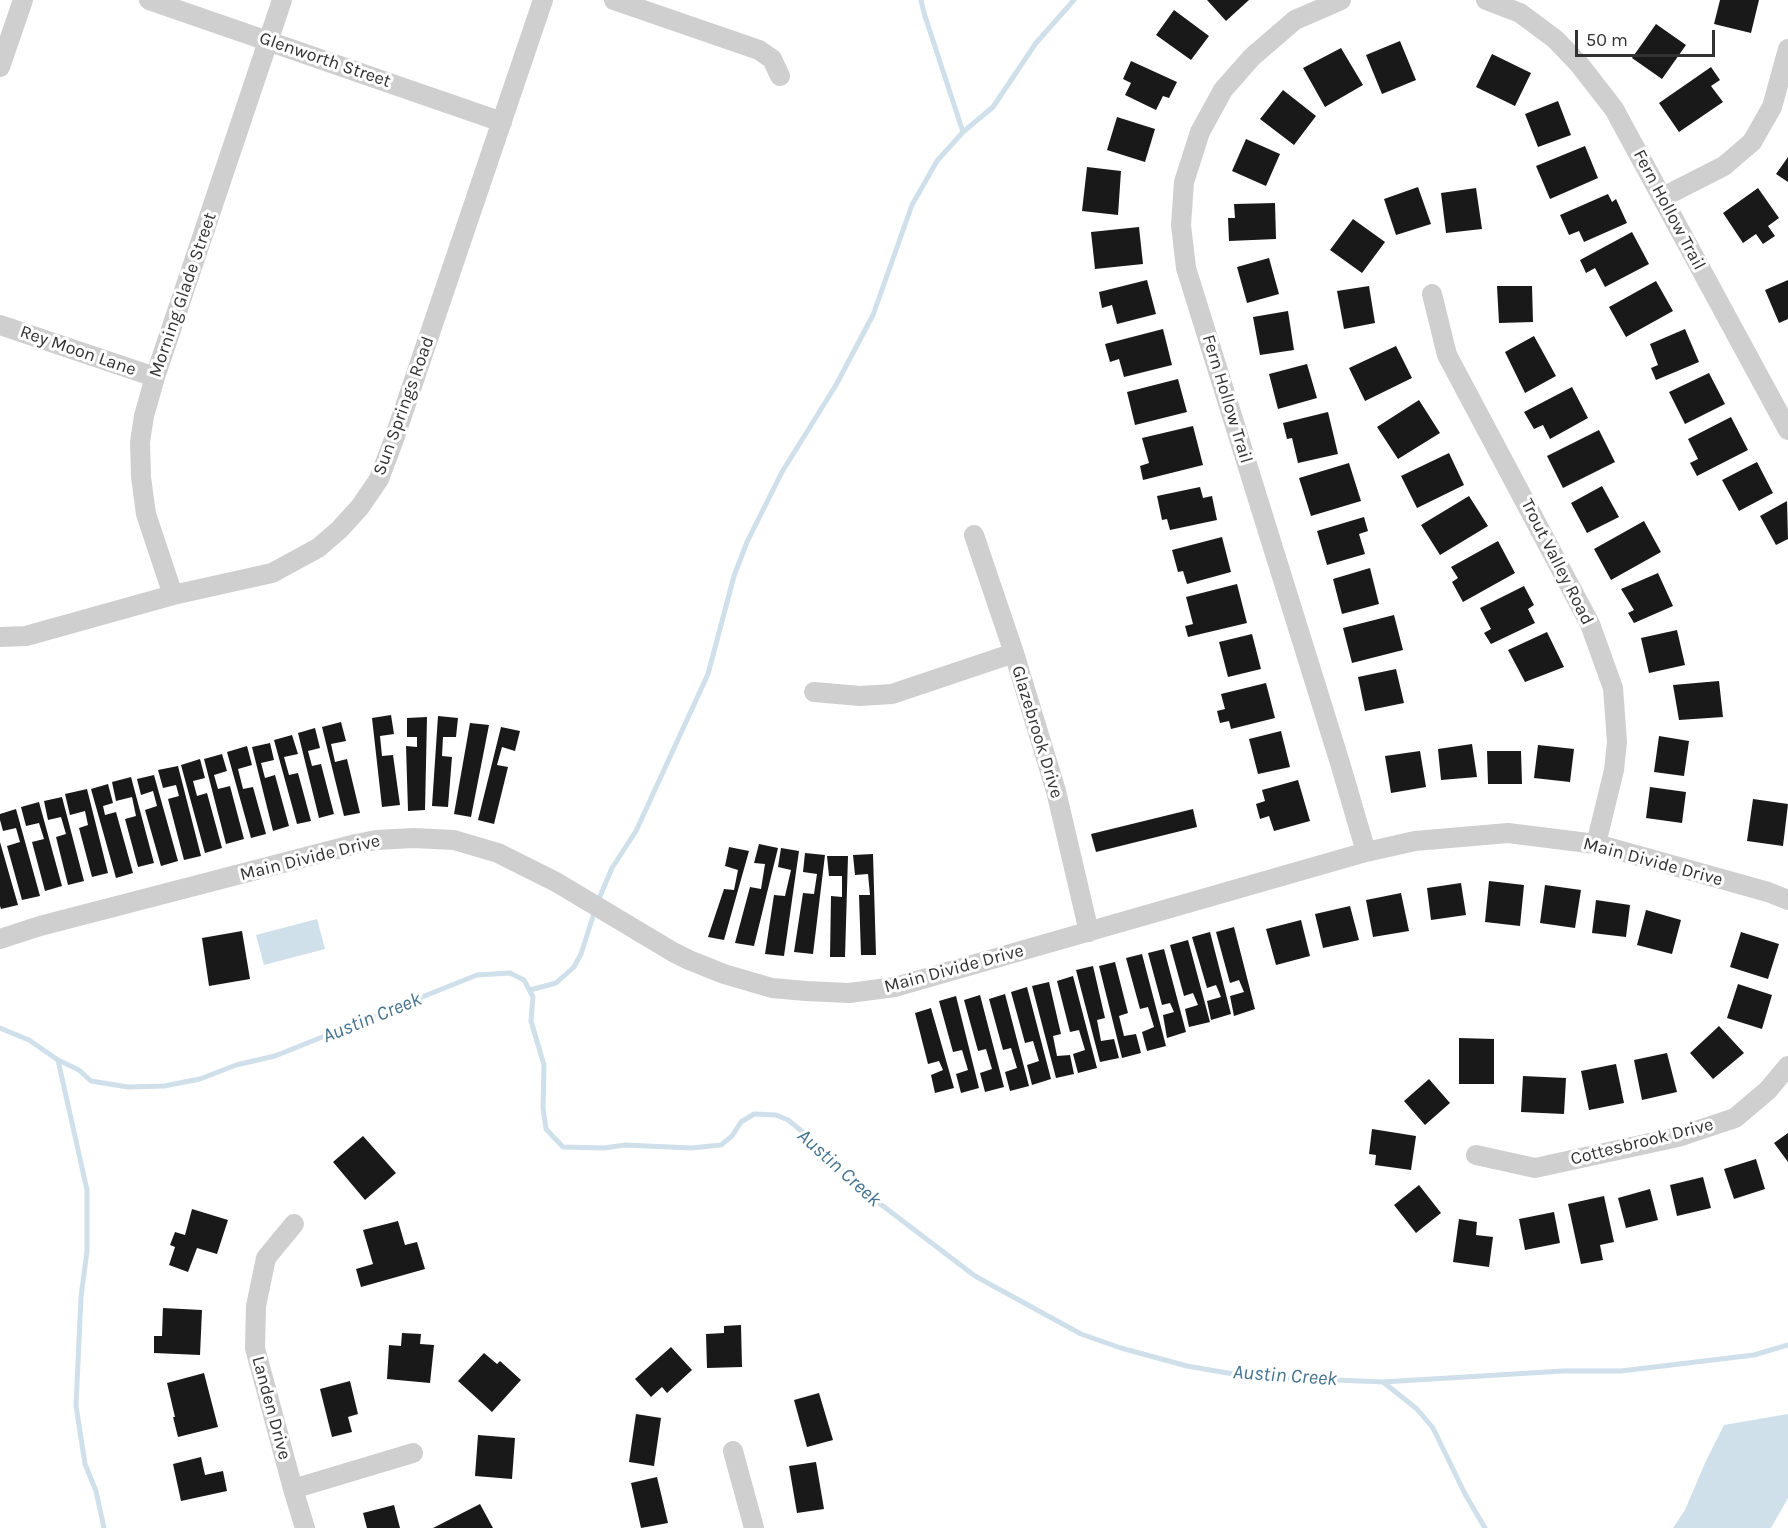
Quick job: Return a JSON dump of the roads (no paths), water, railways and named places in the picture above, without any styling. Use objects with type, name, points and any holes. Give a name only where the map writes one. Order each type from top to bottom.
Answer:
[{"type":"street","points":[[0,67],[23,0]]},
{"type":"street","name":"Glenworth Street","points":[[149,0],[502,122]]},
{"type":"street","name":"Morning Glade Street","points":[[173,595],[146,514],[141,477],[140,442],[144,416],[155,377],[282,0]]},
{"type":"street","name":"Sun Springs Road","points":[[0,637],[26,636],[173,595],[272,573],[318,548],[360,507],[379,479],[393,442],[543,0]]},
{"type":"street","points":[[614,0],[759,50],[772,59],[780,76]]},
{"type":"street","name":"Fern Hollow Trail","points":[[1341,0],[1295,20],[1252,57],[1223,90],[1200,132],[1184,182],[1181,225],[1186,268],[1366,852]]},
{"type":"street","name":"Fern Hollow Trail","points":[[1486,0],[1521,6],[1579,64],[1614,109],[1788,430]]},
{"type":"street","points":[[1663,197],[1725,166],[1752,142],[1772,107],[1788,49]]},
{"type":"street","name":"Trout Valley Road","points":[[1432,294],[1447,355],[1590,624],[1613,688],[1617,742],[1614,770],[1596,844]]},
{"type":"street","name":"Rey Moon Lane","points":[[0,325],[155,377]]},
{"type":"street","name":"Glazebrook Drive","points":[[974,535],[1056,791],[1089,932]]},
{"type":"street","points":[[814,692],[860,696],[892,694],[1014,654]]},
{"type":"street","name":"Main Divide Drive","points":[[0,939],[40,926],[356,844],[376,840],[413,838],[454,840],[498,853],[556,882],[673,952],[724,974],[772,988],[849,993],[895,987],[1366,852],[1415,841],[1508,833],[1596,844],[1768,892],[1788,900]]},
{"type":"street","name":"Cottesbrook Drive","points":[[1476,1155],[1535,1168],[1678,1137],[1735,1118],[1768,1090],[1788,1066]]},
{"type":"street","name":"Landen Drive","points":[[294,1224],[266,1258],[256,1306],[255,1348],[305,1528]]},
{"type":"street","points":[[733,1451],[754,1528]]},
{"type":"street","points":[[293,1489],[413,1453]]},
{"type":"water","points":[[317,919],[325,949],[264,965],[256,935]]},
{"type":"water","points":[[1788,1414],[1788,1498],[1771,1528],[1673,1528],[1685,1510],[1724,1425]]},
{"type":"waterway","points":[[921,0],[963,132]]},
{"type":"waterway","points":[[598,901],[612,868],[636,831],[708,674],[734,576],[747,542],[782,472],[836,385],[873,315],[912,205],[937,161],[963,132],[993,107],[1036,43],[1074,0]]},
{"type":"waterway","points":[[530,990],[556,983],[574,967],[581,954],[595,910]]},
{"type":"waterway","name":"Austin Creek","points":[[0,1028],[29,1040],[58,1060],[79,1070],[91,1081],[128,1087],[164,1086],[200,1079],[236,1065],[275,1056],[477,975],[510,973],[524,980],[533,997],[531,1021],[544,1065],[543,1108],[546,1129],[563,1147],[604,1148],[625,1145],[691,1148],[721,1145],[732,1136],[741,1122],[754,1114],[776,1115],[788,1120],[814,1141],[862,1190],[975,1276],[1081,1334],[1121,1348],[1187,1366],[1245,1376],[1383,1382],[1563,1371],[1621,1371],[1754,1355],[1788,1345]]},
{"type":"waterway","points":[[58,1060],[87,1190],[87,1251],[81,1297],[76,1406],[85,1464],[96,1491],[104,1528]]},
{"type":"waterway","points":[[1383,1382],[1417,1409],[1433,1428],[1465,1494],[1485,1528]]}]
